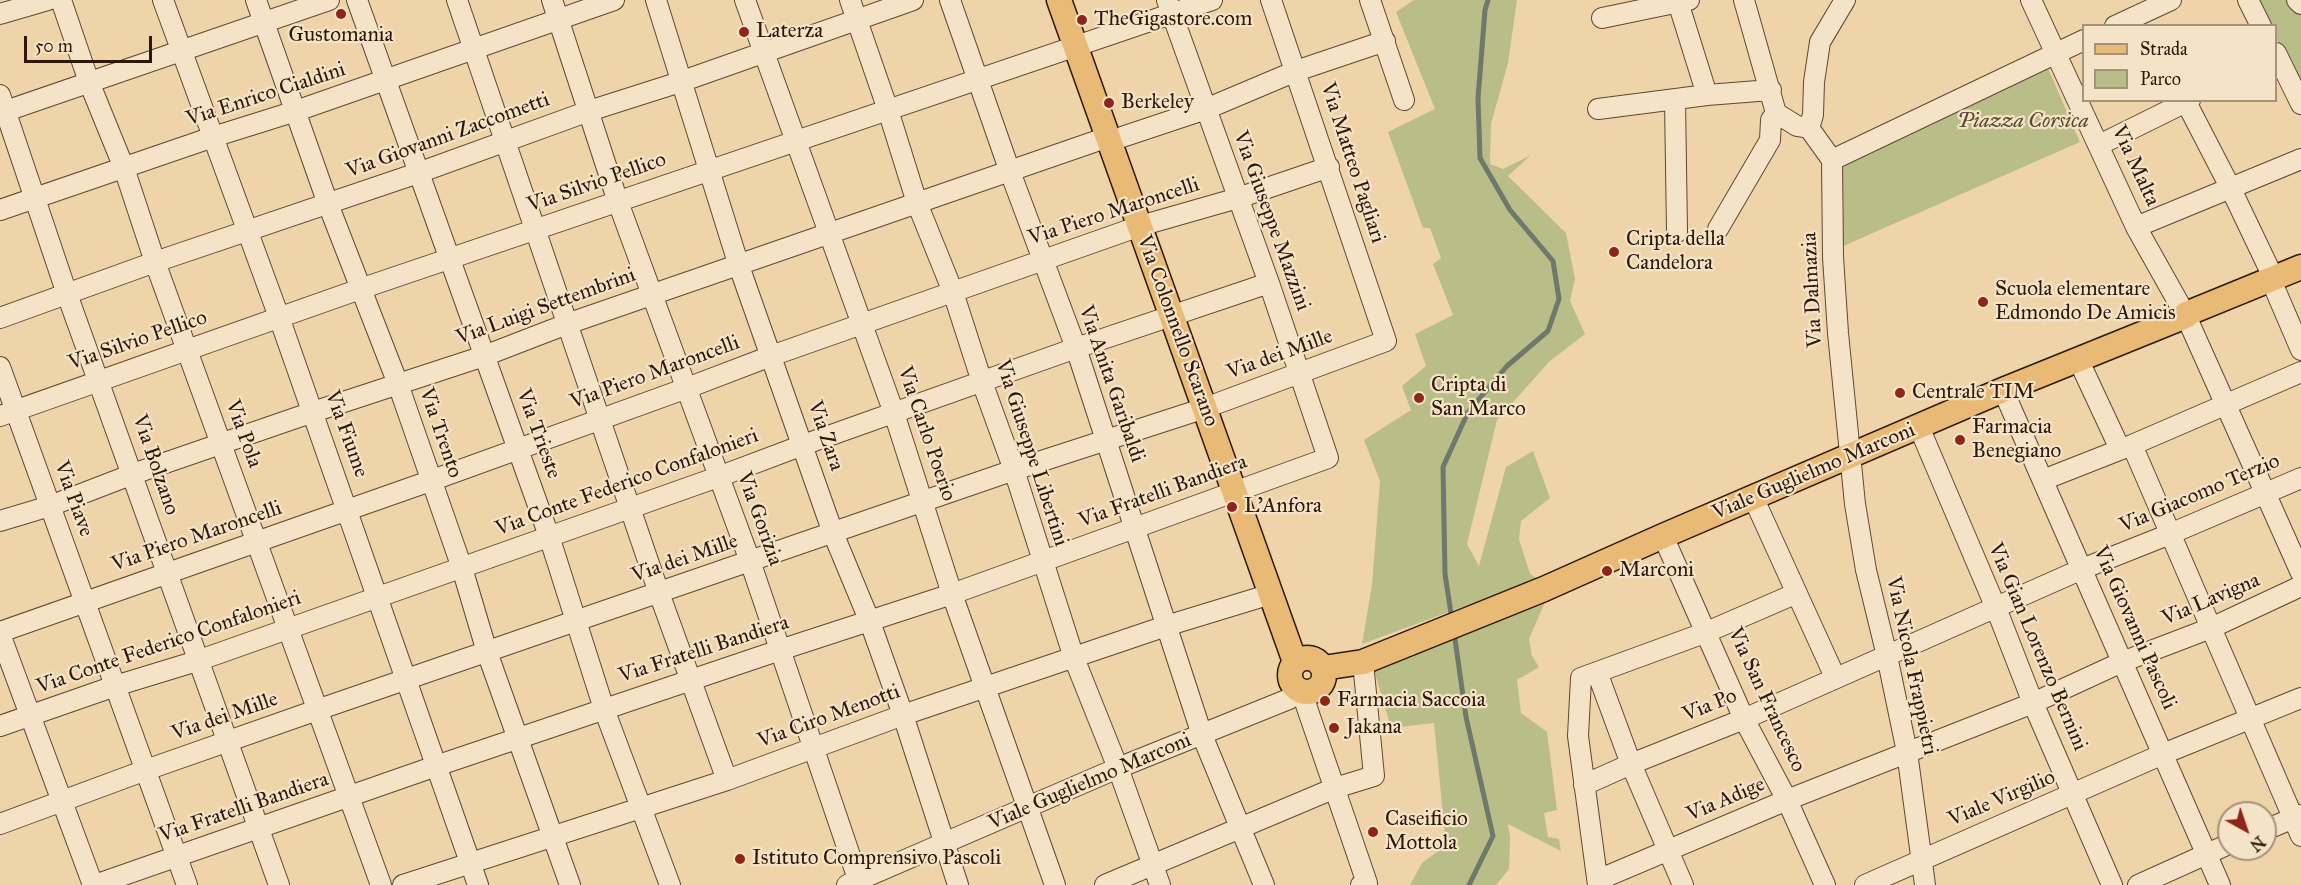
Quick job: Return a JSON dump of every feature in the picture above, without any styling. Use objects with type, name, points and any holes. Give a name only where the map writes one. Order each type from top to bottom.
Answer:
[{"type":"main road","name":"Via Colonnello Scarano","points":[[1059,0],[1115,137],[1140,226],[1295,662]]},
{"type":"main road","name":"Viale Guglielmo Marconi","points":[[1323,668],[1363,662],[1544,589],[2003,390],[2301,267]]},
{"type":"main road","name":"Viale Guglielmo Marconi","points":[[1295,662],[1305,658],[1316,660],[1323,668],[1324,679],[1318,688],[1304,691]]},
{"type":"main road","points":[[1295,662],[1290,672],[1291,682],[1304,691]]},
{"type":"street","points":[[0,14],[48,0]]},
{"type":"street","name":"Via Pola","points":[[62,0],[89,82],[124,168],[155,262],[258,540],[381,885]]},
{"type":"street","name":"Via Fiume","points":[[163,0],[313,412],[478,885]]},
{"type":"street","name":"Via Trento","points":[[256,0],[328,204],[363,288],[398,384],[462,568],[487,652],[551,838],[570,885]]},
{"type":"street","points":[[2,106],[89,82],[329,0]]},
{"type":"street","name":"Via Trieste","points":[[357,0],[549,536],[604,709],[670,885]]},
{"type":"street","points":[[457,0],[658,593],[727,780]]},
{"type":"street","name":"Via Gorizia","points":[[552,0],[618,202],[750,561],[813,748],[855,883]]},
{"type":"street","name":"Via Enrico Cialdini","points":[[0,210],[296,111],[614,0]]},
{"type":"street","name":"Via Zara","points":[[656,0],[739,266],[833,532],[870,622],[903,715],[958,885]]},
{"type":"street","name":"Via Carlo Poerio","points":[[746,0],[894,413],[952,594],[1056,885]]},
{"type":"street","name":"Via Giuseppe Libertini","points":[[850,0],[917,203],[953,292],[1014,470],[1074,658],[1118,768],[1160,885]]},
{"type":"street","name":"Via Giovanni Zaccometti","points":[[0,318],[155,262],[418,173],[506,140],[913,0]]},
{"type":"street","name":"Via Anita Garibaldi","points":[[950,0],[1009,169],[1076,348],[1202,735],[1264,885]]},
{"type":"street","name":"Via Silvio Pellico","points":[[8,413],[534,229],[1076,46],[1169,7],[1212,0]]},
{"type":"street","name":"Via Matteo Pagliari","points":[[1271,0],[1386,341]]},
{"type":"street","points":[[1370,0],[1404,100]]},
{"type":"street","points":[[1744,0],[1776,113],[1797,126],[1809,128],[1832,160],[2082,41]]},
{"type":"street","points":[[1809,128],[1813,115],[1814,82],[1820,42],[1845,0]]},
{"type":"street","name":"Via Malta","points":[[2031,0],[2136,227],[2186,316],[2301,573]]},
{"type":"street","points":[[2119,24],[2171,0]]},
{"type":"street","points":[[2248,0],[2260,24]]},
{"type":"street","points":[[2297,0],[2301,4]]},
{"type":"street","points":[[1602,18],[1683,1],[1707,95]]},
{"type":"street","name":"Via Giuseppe Mazzini","points":[[1169,7],[1269,283],[1328,458]]},
{"type":"street","name":"Via Luigi Settembrini","points":[[0,521],[50,506],[133,474],[313,412],[484,357],[567,324],[739,266],[1009,169],[1206,109],[1296,71],[1385,41]]},
{"type":"street","points":[[2277,59],[2301,104]]},
{"type":"street","points":[[1598,109],[1707,95],[1771,90]]},
{"type":"street","points":[[1674,100],[1677,232]]},
{"type":"street","points":[[2098,145],[2185,102]]},
{"type":"street","points":[[2188,102],[2272,277],[2271,280],[2301,351]]},
{"type":"street","name":"Via Bolzano","points":[[2,106],[197,661],[229,742],[279,885]]},
{"type":"street","points":[[1718,229],[1770,140],[1771,120],[1776,113]]},
{"type":"street","points":[[2136,227],[2301,159]]},
{"type":"street","name":"Via Dalmazia","points":[[1832,160],[1834,268],[1850,457]]},
{"type":"street","name":"Via Piero Maroncelli","points":[[0,633],[1140,226],[1238,198],[1329,167]]},
{"type":"street","name":"Via Conte Federico Confalonieri","points":[[0,726],[115,686],[197,661],[1076,348],[1269,283]]},
{"type":"street","name":"Via dei Mille","points":[[0,824],[317,710],[1014,470],[1205,408],[1386,341]]},
{"type":"street","points":[[2078,359],[2170,534],[2250,720],[2298,823],[2277,827]]},
{"type":"street","name":"Via Piave","points":[[0,367],[8,413],[50,506],[187,885]]},
{"type":"street","points":[[2043,480],[2301,372]]},
{"type":"street","name":"Via Giovanni Pascoli","points":[[2003,390],[2220,885]]},
{"type":"street","name":"Via Gian Lorenzo Bernini","points":[[1918,428],[2112,885]]},
{"type":"street","name":"Via Nicola Frappietri","points":[[1850,457],[1866,570],[1907,753],[1925,885]]},
{"type":"street","name":"Via Fratelli Bandiera","points":[[94,885],[517,738],[952,594],[1328,458]]},
{"type":"street","name":"Via Giacomo Terzio","points":[[1887,656],[2082,569],[2301,478]]},
{"type":"street","points":[[1753,497],[1835,677]]},
{"type":"street","name":"Via San Francesco","points":[[1663,536],[1744,719],[1787,800],[1824,885]]},
{"type":"street","name":"Via Lavigna","points":[[1907,753],[2033,703],[2122,662],[2211,628],[2301,586]]},
{"type":"street","points":[[1589,675],[1707,632],[1797,593]]},
{"type":"street","name":"Via Ciro Menotti","points":[[403,885],[727,780],[903,715],[1166,626],[1271,594]]},
{"type":"street","points":[[0,633],[61,802],[94,885]]},
{"type":"street","name":"Via Po","points":[[1584,785],[1744,719],[1887,656]]},
{"type":"street","points":[[1105,885],[1335,788],[1374,776],[1363,662]]},
{"type":"street","points":[[1589,675],[1631,764],[1683,885]]},
{"type":"street","points":[[1589,675],[1578,736],[1598,882]]},
{"type":"street","points":[[1304,691],[1306,705],[1335,788],[1364,884]]},
{"type":"street","name":"Viale Guglielmo Marconi","points":[[855,883],[944,842],[1304,691]]},
{"type":"street","name":"Viale Virgilio","points":[[1865,885],[2163,754],[2301,698]]},
{"type":"street","name":"Via Adige","points":[[1598,882],[1787,800],[1907,753]]},
{"type":"street","points":[[2138,885],[2217,849]]},
{"type":"green space","points":[[1414,0],[1517,0],[1508,63],[1491,124],[1490,164],[1503,169],[1531,155],[1508,176],[1566,233],[1575,279],[1570,301],[1585,334],[1550,361],[1497,420],[1467,544],[1479,566],[1506,467],[1533,451],[1550,498],[1521,521],[1519,539],[1530,574],[1538,579],[1362,644],[1372,585],[1380,481],[1364,440],[1411,410],[1402,386],[1426,366],[1415,334],[1453,315],[1433,264],[1441,258],[1430,228],[1423,228],[1388,132],[1435,109],[1396,12]]},
{"type":"green space","points":[[2256,0],[2289,0],[2301,12],[2301,87],[2277,40],[2277,24],[2268,24]]},
{"type":"green space","name":"Piazza Corsica","points":[[2047,66],[2080,142],[1841,247],[1838,165]]},
{"type":"green space","points":[[1545,602],[1529,639],[1532,656],[1539,667],[1517,680],[1521,713],[1547,732],[1557,810],[1544,813],[1548,837],[1559,839],[1561,851],[1508,824],[1509,869],[1496,885],[1410,885],[1422,863],[1446,845],[1434,723],[1391,728],[1374,670]]},
{"type":"waterway","points":[[1452,620],[1445,574],[1443,467],[1468,412],[1507,366],[1548,331],[1559,299],[1553,261],[1510,210],[1480,158],[1478,98],[1485,10],[1488,0]]},
{"type":"waterway","points":[[1454,632],[1466,717],[1493,836],[1469,885]]},
{"type":"place","name":"Gustomania","points":[[341,14]]},
{"type":"place","name":"TheGigastore.com","points":[[1082,20]]},
{"type":"place","name":"Laterza","points":[[744,32]]},
{"type":"place","name":"Berkeley","points":[[1109,103]]},
{"type":"place","name":"Cripta della Candelora","points":[[1614,252]]},
{"type":"place","name":"Scuola elementare Edmondo De Amicis","points":[[1983,302]]},
{"type":"place","name":"Centrale TIM","points":[[1900,393]]},
{"type":"place","name":"Cripta di San Marco","points":[[1419,398]]},
{"type":"place","name":"Farmacia Benegiano","points":[[1960,440]]},
{"type":"place","name":"L'Anfora","points":[[1232,507]]},
{"type":"place","name":"Marconi","points":[[1607,571]]},
{"type":"place","name":"Farmacia Saccoia","points":[[1325,701]]},
{"type":"place","name":"Jakana","points":[[1334,728]]},
{"type":"place","name":"Caseificio Mottola","points":[[1373,832]]},
{"type":"place","name":"Istituto Comprensivo Pascoli","points":[[740,859]]}]
